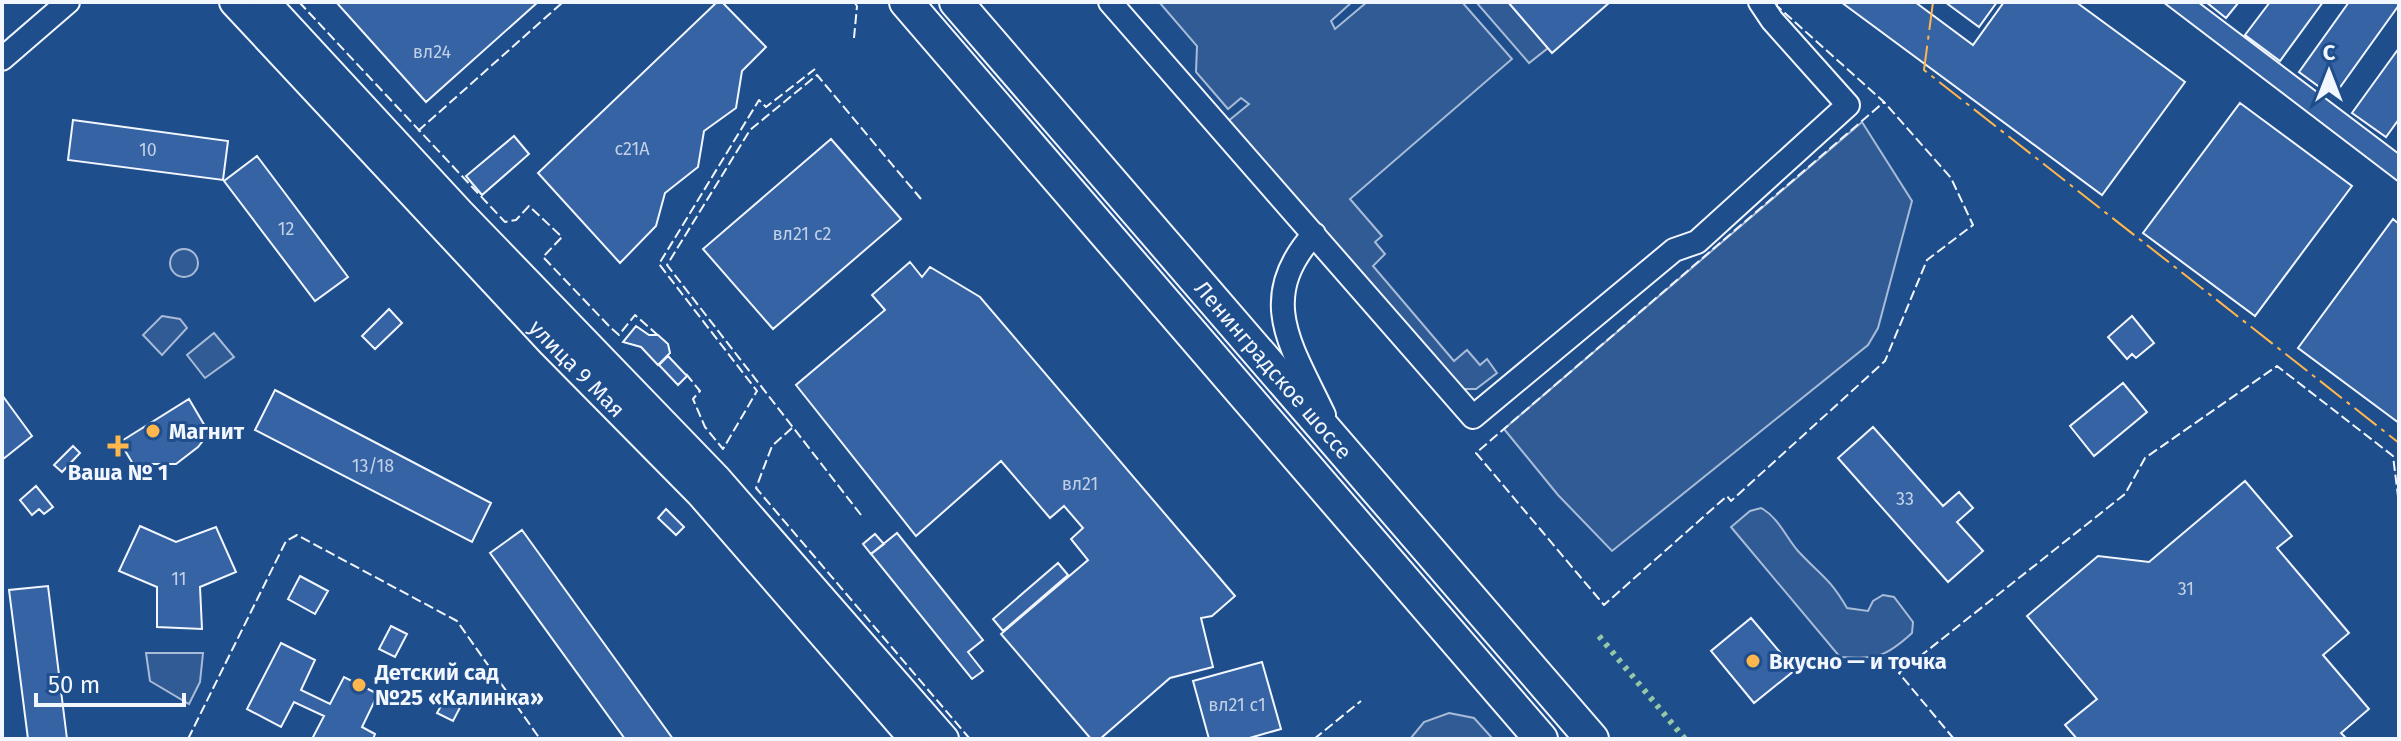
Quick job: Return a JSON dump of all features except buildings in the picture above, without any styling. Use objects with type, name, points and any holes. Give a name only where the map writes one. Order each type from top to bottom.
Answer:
[{"type":"highway","name":"Ленинградское шоссе","points":[[906,2],[1541,739]]},
{"type":"highway","name":"Ленинградское шоссе","points":[[956,2],[1592,739]]},
{"type":"main road","name":"улица 9 Мая","points":[[234,2],[552,343],[701,494],[914,739]]},
{"type":"main road","name":"улица 9 Мая","points":[[265,2],[460,213],[716,478],[944,739]]},
{"type":"street","points":[[2,59],[68,2]]},
{"type":"street","points":[[1110,2],[1473,417],[1674,250],[1697,242],[1848,105],[1772,20],[1760,2]]},
{"type":"street","points":[[1314,234],[1288,267],[1282,305],[1290,338],[1334,438]]},
{"type":"shaded area","points":[[1159,2],[1352,2],[1331,21],[1335,29],[1367,2],[1462,2],[1512,59],[1350,199],[1382,236],[1375,242],[1385,254],[1373,266],[1454,361],[1467,350],[1480,365],[1487,359],[1497,373],[1476,389],[1460,389],[1227,122],[1249,104],[1241,98],[1228,109],[1196,72],[1197,46]]},
{"type":"shaded area","points":[[1476,2],[1508,2],[1548,48],[1529,63]]},
{"type":"shaded area","points":[[1862,122],[1912,201],[1878,328],[1868,345],[1612,551],[1558,495],[1504,429]]},
{"type":"shaded area","points":[[184,249],[194,253],[198,263],[194,273],[184,277],[174,273],[170,263],[174,253]]},
{"type":"shaded area","points":[[162,316],[180,319],[187,328],[162,355],[143,335]]},
{"type":"shaded area","points":[[214,333],[234,357],[205,378],[187,355]]},
{"type":"shaded area","points":[[1761,508],[1773,517],[1847,608],[1868,611],[1873,601],[1883,595],[1894,597],[1913,622],[1912,633],[1894,648],[1879,655],[1840,657],[1731,527],[1750,511]]},
{"type":"shaded area","points":[[146,653],[203,653],[200,682],[189,704],[150,681]]},
{"type":"shaded area","points":[[1449,713],[1474,718],[1493,739],[1410,739],[1424,722]]},
{"type":"hedge","points":[[1599,636],[1685,739]]},
{"type":"fence","points":[[299,2],[505,222],[516,220],[529,206],[562,237],[543,257],[611,328],[619,335],[635,315],[661,338]]},
{"type":"fence","points":[[418,131],[563,2]]},
{"type":"fence","points":[[854,2],[857,6],[854,38]]},
{"type":"fence","points":[[1777,2],[1777,6],[1884,102],[1951,178],[1973,225],[1927,260],[1885,361],[1731,501],[1727,496],[1604,605],[1476,453],[1884,102]]},
{"type":"fence","points":[[686,374],[700,391],[693,399],[705,427],[723,449],[757,391],[659,264],[759,100],[766,107],[815,69]]},
{"type":"fence","points":[[861,515],[667,265],[750,130],[817,75],[921,199]]},
{"type":"fence","points":[[1954,739],[1899,673],[2125,494],[2145,458],[2277,366],[2393,456],[2399,504]]},
{"type":"fence","points":[[792,428],[772,446],[756,488],[970,739]]},
{"type":"fence","points":[[188,739],[286,541],[297,535],[457,621],[540,739]]},
{"type":"fence","points":[[1314,739],[1361,701]]},
{"type":"power","points":[[1933,2],[1924,70],[2399,443]]},
{"type":"place","name":"Магнит","points":[[153,431]]},
{"type":"place","name":"Ваша № 1","points":[[118,446]]},
{"type":"place","name":"Вкусно — и точка","points":[[1753,661]]},
{"type":"place","name":"Детский сад №25 «Калинка»","points":[[359,685]]}]
